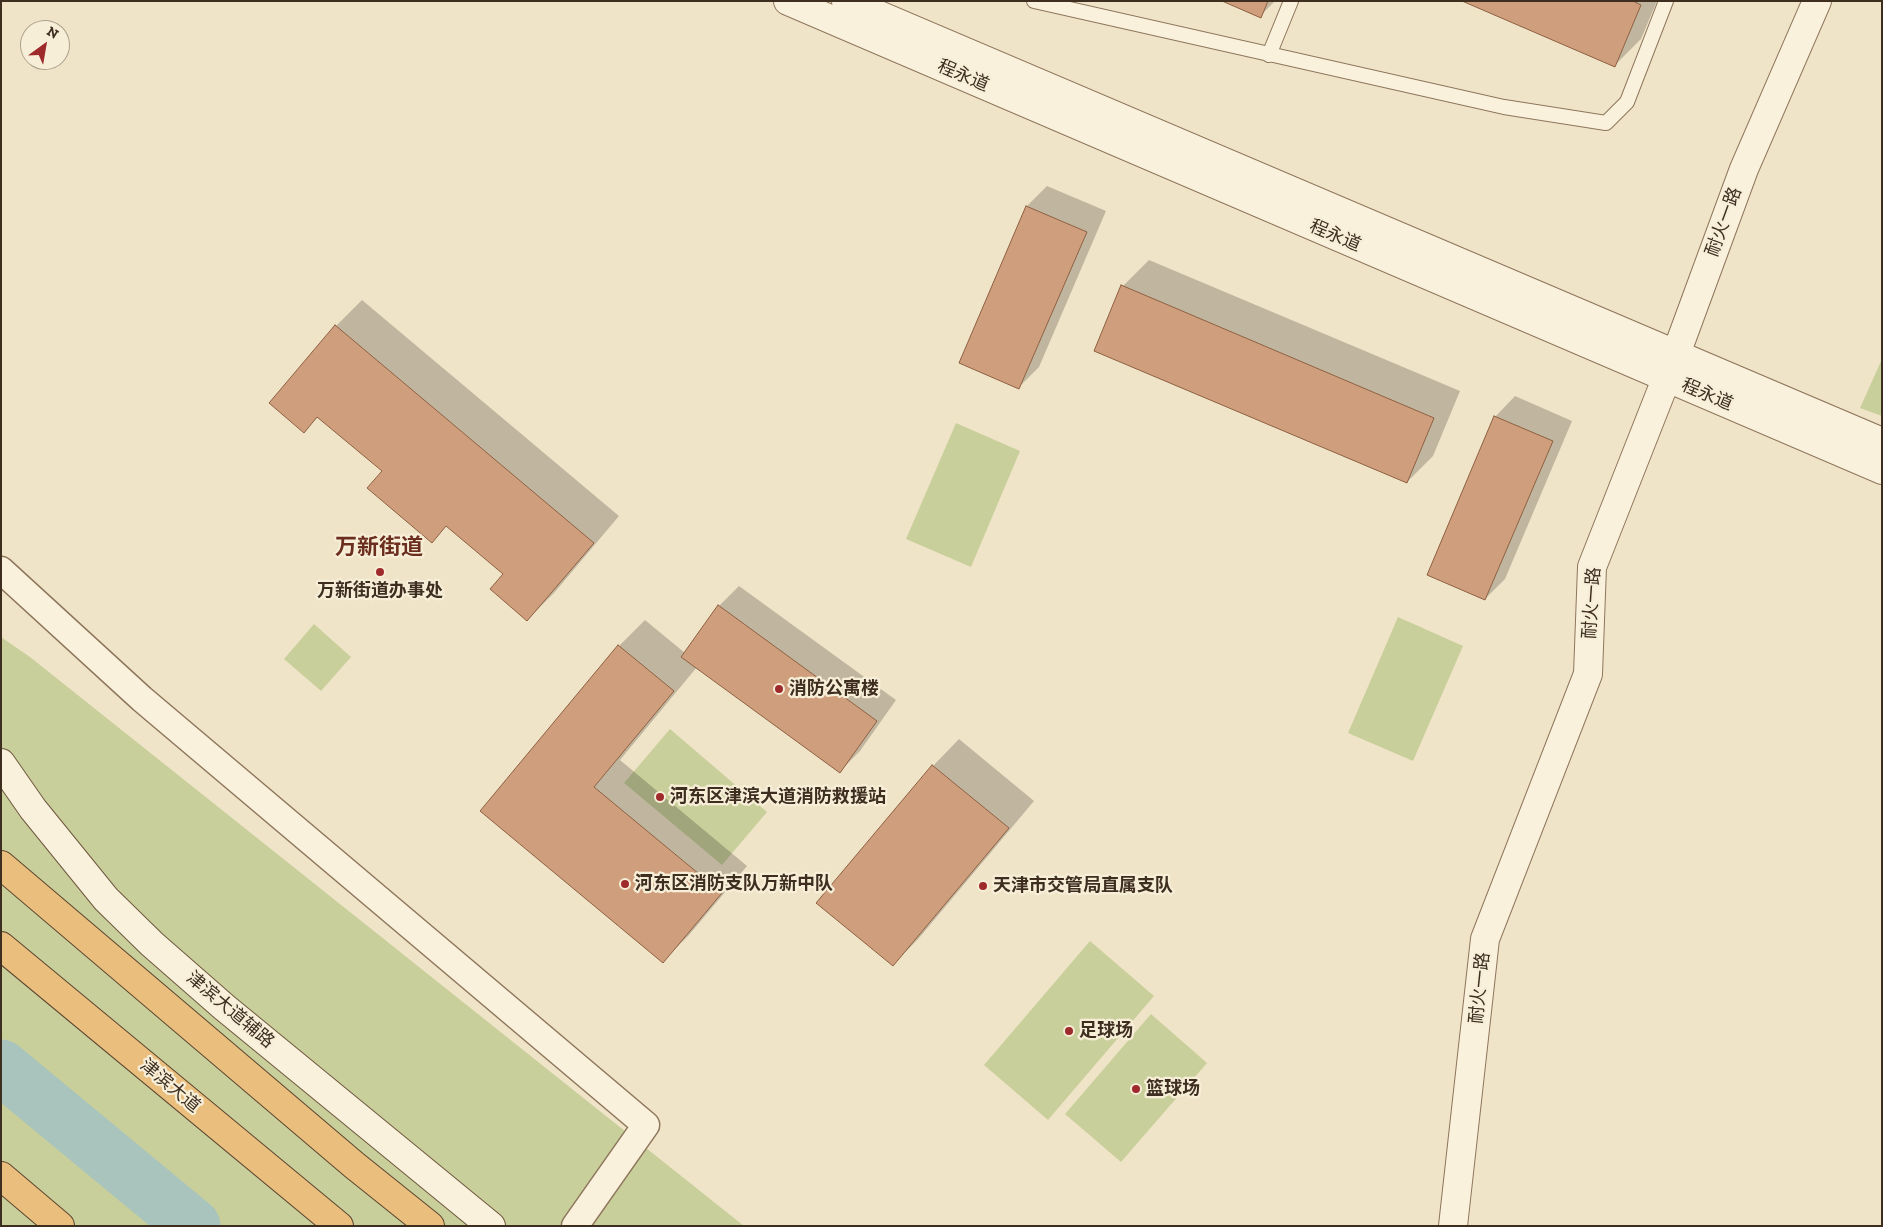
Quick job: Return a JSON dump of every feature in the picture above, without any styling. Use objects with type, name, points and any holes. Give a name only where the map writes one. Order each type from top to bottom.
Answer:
[{"type":"highway","points":[[1,865],[354,1165],[430,1226]]},
{"type":"highway","name":"津滨大道","points":[[1,946],[339,1226]]},
{"type":"highway","points":[[1,1176],[60,1226]]},
{"type":"street","name":"程永道","points":[[788,1],[1671,366],[1882,442]]},
{"type":"street","name":"程永道","points":[[846,1],[1671,366],[1882,470]]},
{"type":"street","name":"耐火一路","points":[[1454,1226],[1485,939],[1588,674],[1592,567],[1671,366],[1744,168],[1817,1]]},
{"type":"street","points":[[1,570],[142,699],[646,1125],[575,1226]]},
{"type":"street","name":"津滨大道辅路","points":[[1,763],[33,809],[106,899],[152,944],[224,1008],[491,1226]]},
{"type":"lane","points":[[1034,1],[1504,107],[1606,123],[1627,102],[1666,1]]},
{"type":"lane","points":[[1269,54],[1291,1]]},
{"type":"green space","points":[[1882,359],[1882,416],[1860,408]]},
{"type":"green space","points":[[956,423],[1020,451],[971,567],[906,539]]},
{"type":"green space","points":[[1398,617],[1463,646],[1413,761],[1348,733]]},
{"type":"green space","points":[[314,624],[351,657],[321,691],[284,659]]},
{"type":"green space","points":[[1,637],[30,657],[744,1226],[1,1226]]},
{"type":"green space","points":[[670,729],[767,812],[722,865],[624,783]]},
{"type":"green space","name":"足球场","points":[[1090,941],[1154,996],[1048,1120],[984,1065]]},
{"type":"green space","name":"篮球场","points":[[1151,1014],[1207,1063],[1121,1162],[1065,1114]]},
{"type":"building","points":[[1222,1],[1268,1],[1261,18]]},
{"type":"building","points":[[1462,1],[1633,1],[1641,5],[1615,67]]},
{"type":"building","points":[[1026,206],[1087,232],[1019,389],[959,363]]},
{"type":"building","points":[[1121,285],[1434,418],[1407,483],[1094,351]]},
{"type":"building","name":"万新街道办事处","points":[[335,325],[594,543],[527,621],[490,589],[503,574],[446,526],[432,543],[367,488],[382,471],[317,417],[304,433],[269,403]]},
{"type":"building","points":[[1494,416],[1553,441],[1485,600],[1427,575]]},
{"type":"building","name":"消防公寓楼","points":[[718,605],[877,721],[840,773],[681,657]]},
{"type":"building","points":[[618,645],[674,691],[594,787],[722,893],[663,963],[480,811]]},
{"type":"building","points":[[932,765],[1009,828],[893,966],[816,903]]},
{"type":"waterway","points":[[1,1067],[193,1226]]},
{"type":"place","name":"万新街道办事处","points":[[380,572]]},
{"type":"place","name":"消防公寓楼","points":[[779,689]]},
{"type":"place","name":"河东区津滨大道消防救援站","points":[[660,797]]},
{"type":"place","name":"河东区消防支队万新中队","points":[[625,884]]},
{"type":"place","name":"天津市交管局直属支队","points":[[983,886]]},
{"type":"place","name":"足球场","points":[[1069,1031]]},
{"type":"place","name":"篮球场","points":[[1136,1089]]},
{"type":"district","name":"万新街道","points":[[379,548]]}]
